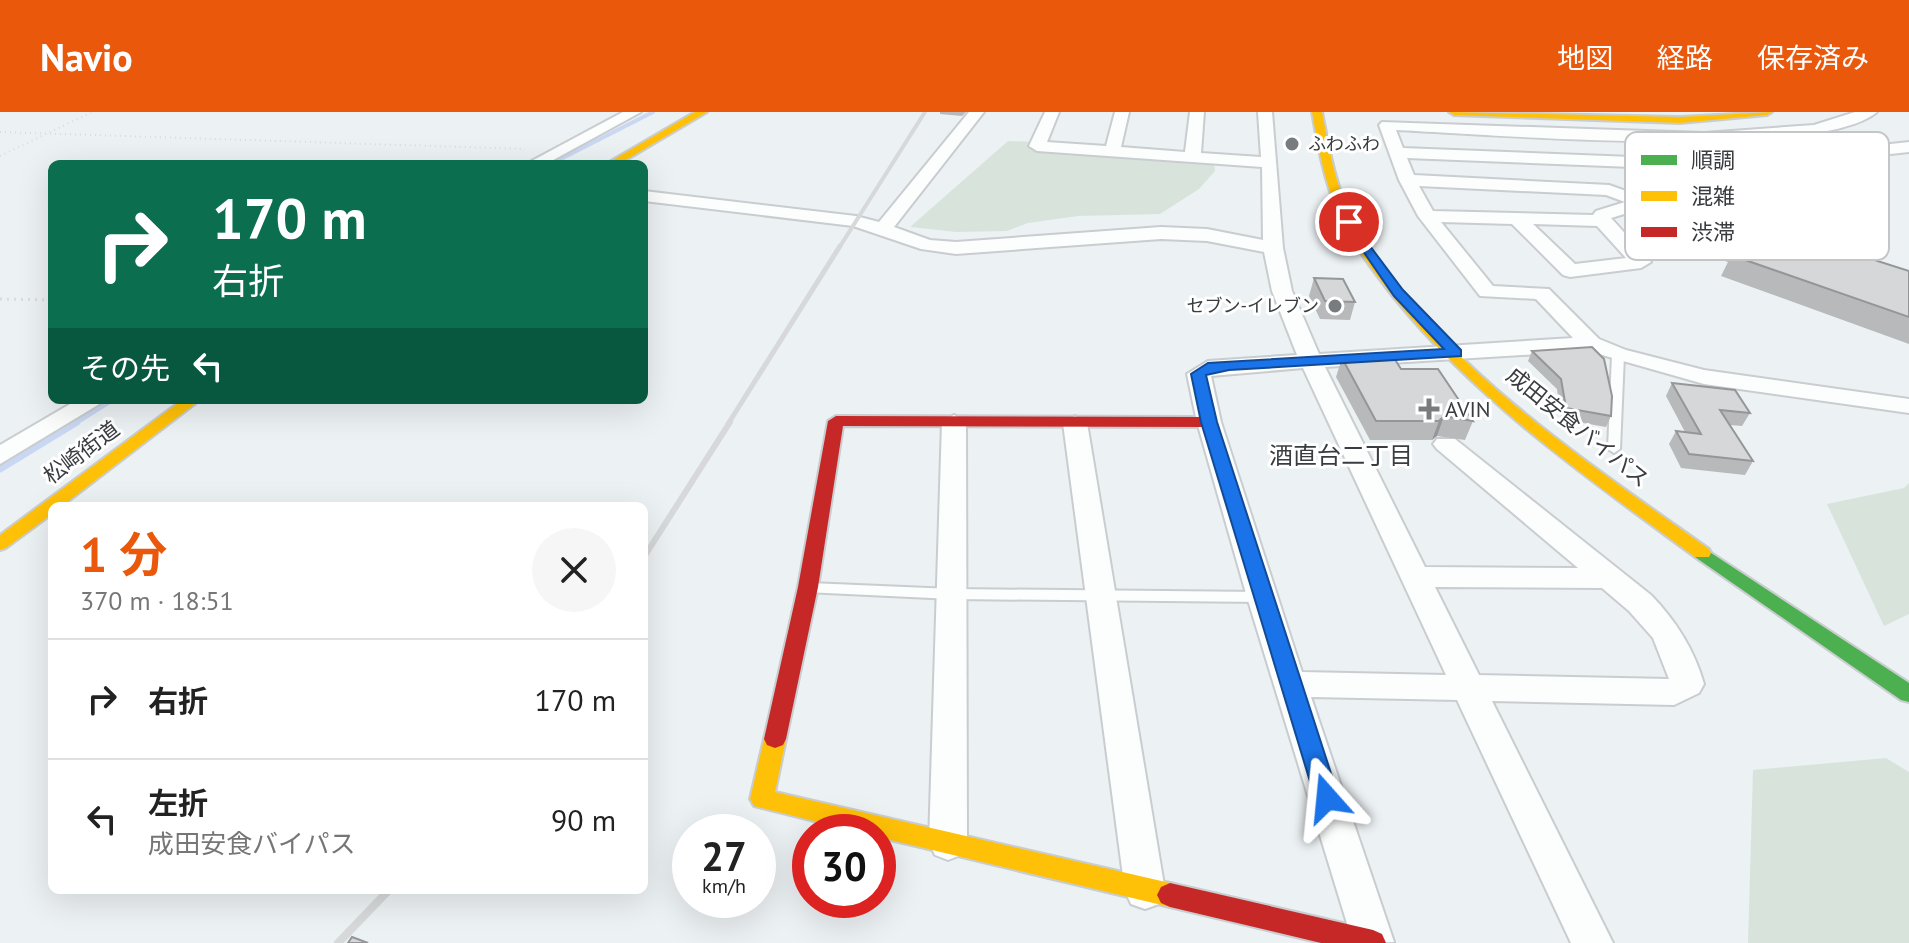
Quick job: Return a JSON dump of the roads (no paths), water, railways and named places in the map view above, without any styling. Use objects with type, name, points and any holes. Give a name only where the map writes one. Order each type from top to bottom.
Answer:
[{"type":"street","points":[[542,160],[634,112]]},
{"type":"street","points":[[618,160],[702,112]]},
{"type":"street","points":[[883,229],[977,112]]},
{"type":"street","points":[[1052,112],[1037,146],[1270,163]]},
{"type":"street","points":[[1112,152],[1122,112]]},
{"type":"street","points":[[1193,157],[1197,112]]},
{"type":"street","points":[[1265,112],[1273,248],[1282,291],[1310,360],[1592,943]]},
{"type":"street","points":[[1454,112],[1675,116],[1767,112]]},
{"type":"street","points":[[1793,132],[1836,124],[1870,112]]},
{"type":"street","points":[[1495,113],[1513,131]]},
{"type":"street","points":[[1675,116],[1696,132]]},
{"type":"street","name":"成田安食バイパス","points":[[1316,121],[1327,167],[1349,222],[1399,293],[1456,353],[1570,455],[1665,528],[1909,694]]},
{"type":"street","points":[[1836,124],[1863,132]]},
{"type":"street","points":[[1625,135],[1387,125],[1407,180],[1427,216],[1487,292],[1542,293],[1591,344],[1618,355],[1704,377],[1909,406]]},
{"type":"street","points":[[1889,140],[1909,146]]},
{"type":"street","points":[[1889,148],[1909,146]]},
{"type":"street","points":[[1398,153],[1625,162]]},
{"type":"street","points":[[1407,180],[1609,190],[1625,196]]},
{"type":"street","points":[[648,196],[856,221],[928,245],[956,248],[1161,233],[1207,235],[1273,248]]},
{"type":"street","points":[[1625,207],[1602,215],[1602,221],[1625,245]]},
{"type":"street","points":[[1427,216],[1602,221]]},
{"type":"street","points":[[1516,218],[1570,271],[1641,262],[1639,260]]},
{"type":"street","points":[[1373,943],[1262,597],[1209,422],[1199,374],[1208,368],[1310,360],[1591,344]]},
{"type":"street","points":[[0,456],[87,404]]},
{"type":"street","name":"松崎街道","points":[[56,502],[187,404]]},
{"type":"street","points":[[1209,422],[836,421],[808,587],[762,799],[1373,943]]},
{"type":"street","points":[[948,843],[954,422]]},
{"type":"street","points":[[1075,423],[1145,891]]},
{"type":"street","points":[[1290,684],[1674,692],[1687,684],[1682,662],[1667,630],[1446,444]]},
{"type":"street","name":"松崎街道","points":[[0,544],[48,508]]},
{"type":"street","points":[[1417,577],[1608,578]]},
{"type":"lane","points":[[1614,449],[1618,355]]},
{"type":"lane","points":[[808,587],[952,594],[1262,597]]},
{"type":"waterway","points":[[559,160],[653,112]]},
{"type":"waterway","points":[[74,424],[106,404]]},
{"type":"waterway","points":[[0,469],[77,422]]},
{"type":"railway","points":[[839,248],[925,112]]},
{"type":"railway","points":[[728,424],[840,246]]},
{"type":"railway","points":[[648,551],[730,422]]},
{"type":"railway","points":[[338,943],[385,894]]},
{"type":"place","name":"ふわふわ","points":[[1292,144]]},
{"type":"place","name":"セブン-イレブン","points":[[1335,306]]},
{"type":"place","name":"AVIN","points":[[1429,409]]},
{"type":"district","name":"酒直台二丁目","points":[[1341,456]]}]
